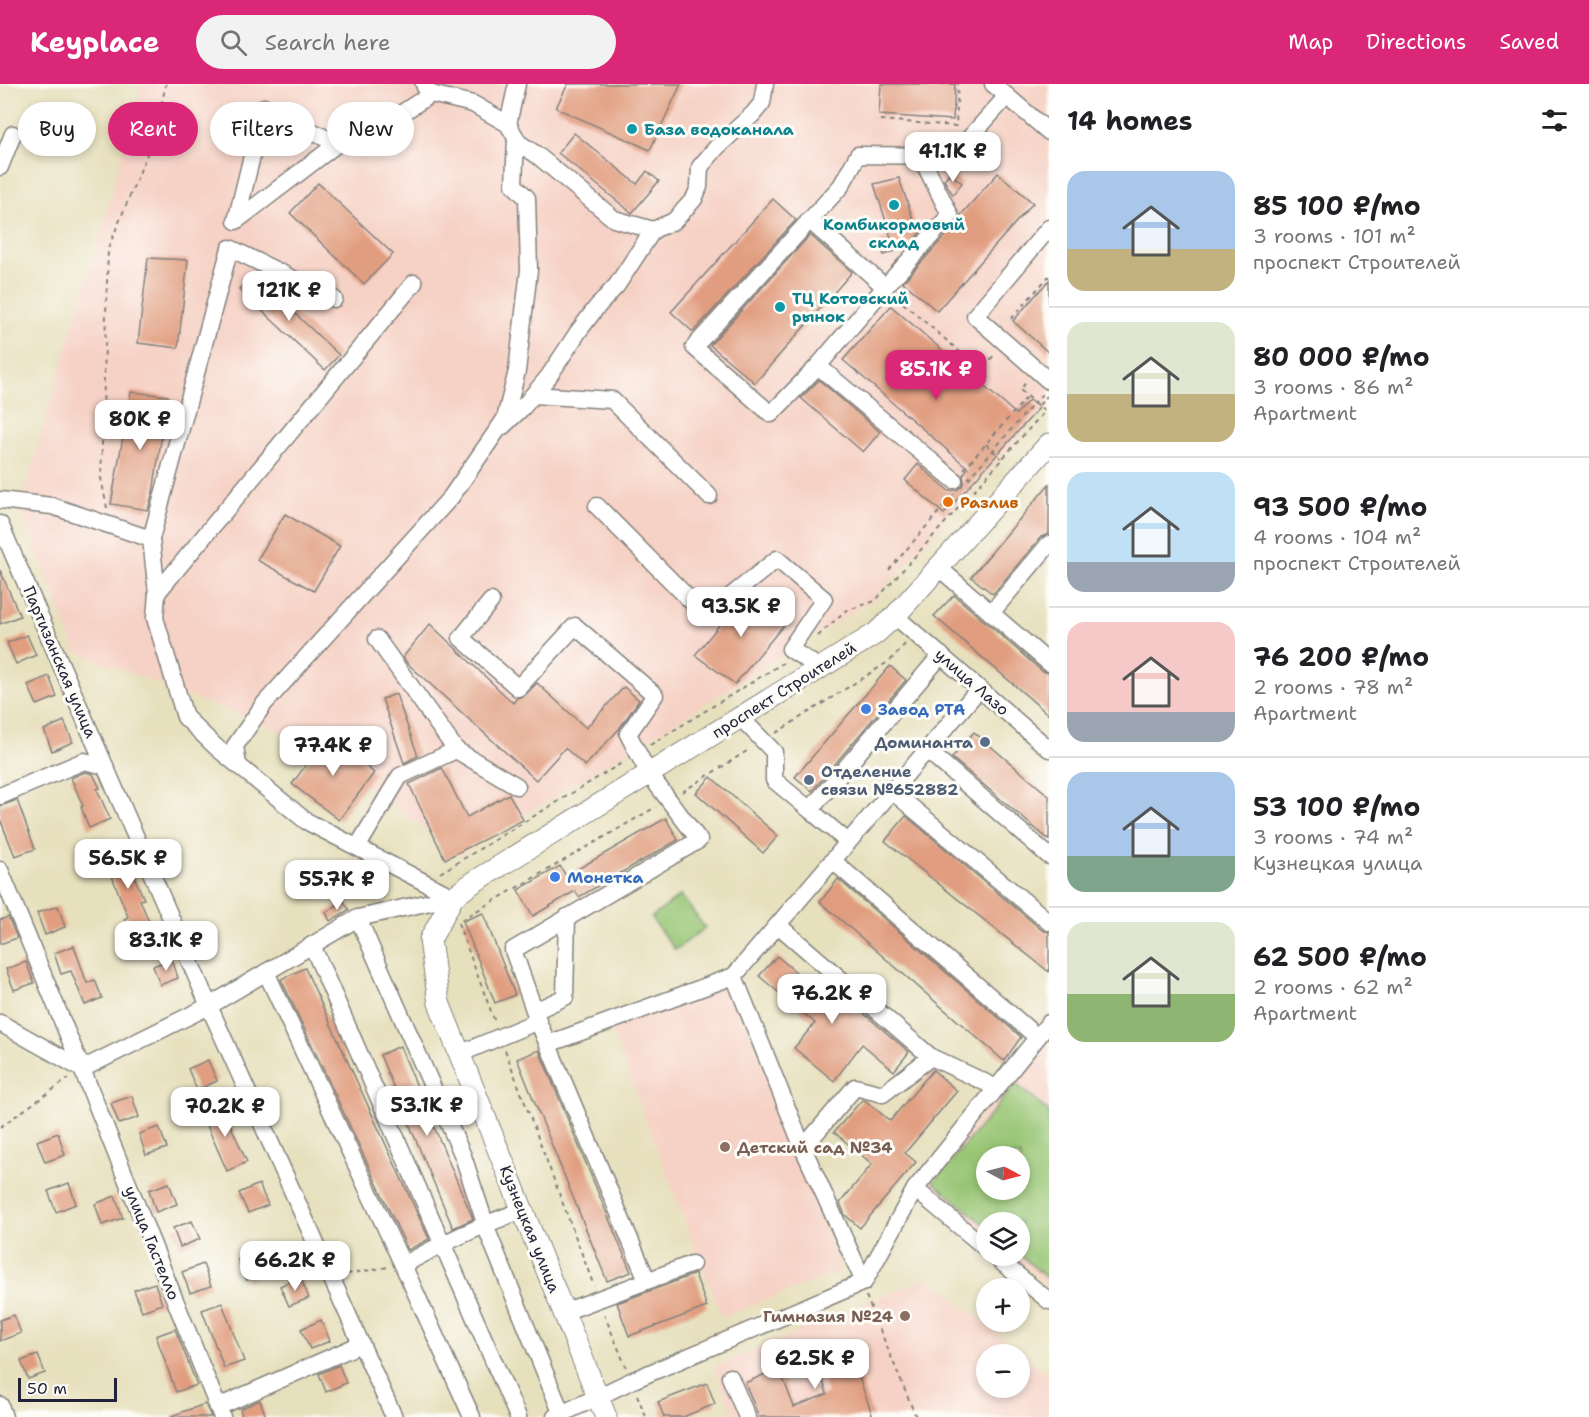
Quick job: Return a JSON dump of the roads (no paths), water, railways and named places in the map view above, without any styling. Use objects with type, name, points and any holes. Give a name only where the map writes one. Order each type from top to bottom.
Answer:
[{"type":"main road","name":"проспект Строителей","points":[[474,882],[875,634],[895,616],[1049,444]]},
{"type":"main road","name":"Кузнецкая улица","points":[[474,882],[453,897],[430,940],[439,1003],[603,1407]]},
{"type":"street","points":[[508,124],[517,84]]},
{"type":"street","points":[[494,435],[549,376],[578,332],[617,285],[653,230],[674,221],[694,199],[699,188],[700,167],[762,103],[765,84]]},
{"type":"street","points":[[993,84],[1049,132]]},
{"type":"street","points":[[238,765],[235,746],[264,704],[451,497],[505,419],[517,371],[529,270],[527,198],[514,185],[516,141],[508,124],[473,104],[428,89],[411,102]]},
{"type":"street","points":[[920,155],[950,214],[818,366],[771,414],[694,346],[841,186],[858,155],[920,155],[948,156],[966,142],[1007,96]]},
{"type":"street","points":[[327,139],[264,107],[230,248],[151,539],[157,593],[155,618],[185,717],[238,765],[306,821],[453,897]]},
{"type":"street","points":[[0,167],[13,134]]},
{"type":"street","points":[[516,141],[537,155],[614,219],[653,230]]},
{"type":"street","points":[[236,221],[327,152]]},
{"type":"street","points":[[810,220],[885,287]]},
{"type":"street","points":[[1043,375],[975,316],[1049,228]]},
{"type":"street","points":[[230,248],[334,299]]},
{"type":"street","points":[[157,593],[414,283]]},
{"type":"street","points":[[818,366],[954,480]]},
{"type":"street","points":[[533,394],[612,400],[709,496]]},
{"type":"street","points":[[0,500],[52,506],[151,539]]},
{"type":"street","points":[[597,506],[706,616],[777,559],[824,598],[790,649],[820,668]]},
{"type":"street","name":"Партизанская улица","points":[[0,524],[209,1006],[394,1417]]},
{"type":"street","points":[[991,613],[1049,544]]},
{"type":"street","points":[[938,567],[1049,663]]},
{"type":"street","points":[[491,601],[461,638],[518,688],[575,626],[655,695],[628,734],[649,774],[699,840],[513,950],[548,1044],[647,1280]]},
{"type":"street","name":"улица Лазо","points":[[895,616],[1049,748]]},
{"type":"street","points":[[377,639],[456,750],[517,786]]},
{"type":"street","points":[[810,810],[941,656]]},
{"type":"street","points":[[548,1044],[734,976],[980,689]]},
{"type":"street","points":[[740,717],[774,752],[774,780],[849,842]]},
{"type":"street","points":[[358,846],[400,776],[456,750]]},
{"type":"street","points":[[927,750],[1049,856]]},
{"type":"street","name":"Партизанская улица","points":[[0,796],[84,761],[105,766]]},
{"type":"street","points":[[892,791],[1049,922]]},
{"type":"street","points":[[833,861],[1037,1037]]},
{"type":"street","name":"улица Гастелло","points":[[0,870],[220,1412]]},
{"type":"street","points":[[0,1023],[82,1069],[209,1006],[358,918],[453,897]]},
{"type":"street","points":[[459,1054],[500,1036],[537,1016],[565,997],[567,917]]},
{"type":"street","points":[[358,918],[463,1156],[485,1224],[560,1416],[603,1407],[631,1381],[865,1289],[915,1189],[1049,1023]]},
{"type":"street","points":[[778,925],[931,1057],[997,1088]]},
{"type":"street","points":[[312,945],[518,1417]]},
{"type":"street","points":[[266,972],[403,1265],[471,1417]]},
{"type":"street","points":[[734,976],[803,1148],[865,1289]]},
{"type":"street","points":[[803,1148],[855,1087],[883,1094],[931,1057]]},
{"type":"street","points":[[915,1189],[976,1240]]},
{"type":"street","points":[[403,1265],[442,1243],[523,1210]]},
{"type":"street","points":[[564,1312],[692,1263]]},
{"type":"street","points":[[1006,1266],[1049,1301]]},
{"type":"street","points":[[220,1412],[361,1344]]},
{"type":"street","points":[[730,1377],[747,1417]]},
{"type":"street","points":[[0,1405],[4,1417]]},
{"type":"place","name":"База водоканала","points":[[632,129]]},
{"type":"place","name":"Комбикормовый склад","points":[[894,205]]},
{"type":"place","name":"ТЦ Котовский рынок","points":[[780,307]]},
{"type":"place","name":"Разлив","points":[[948,502]]},
{"type":"place","name":"Завод РТА","points":[[866,709]]},
{"type":"place","name":"Доминанта","points":[[985,742]]},
{"type":"place","name":"Отделение связи №652882","points":[[809,780]]},
{"type":"place","name":"Монетка","points":[[555,877]]},
{"type":"place","name":"Детский сад №34","points":[[725,1147]]},
{"type":"place","name":"Гимназия №24","points":[[905,1316]]}]
